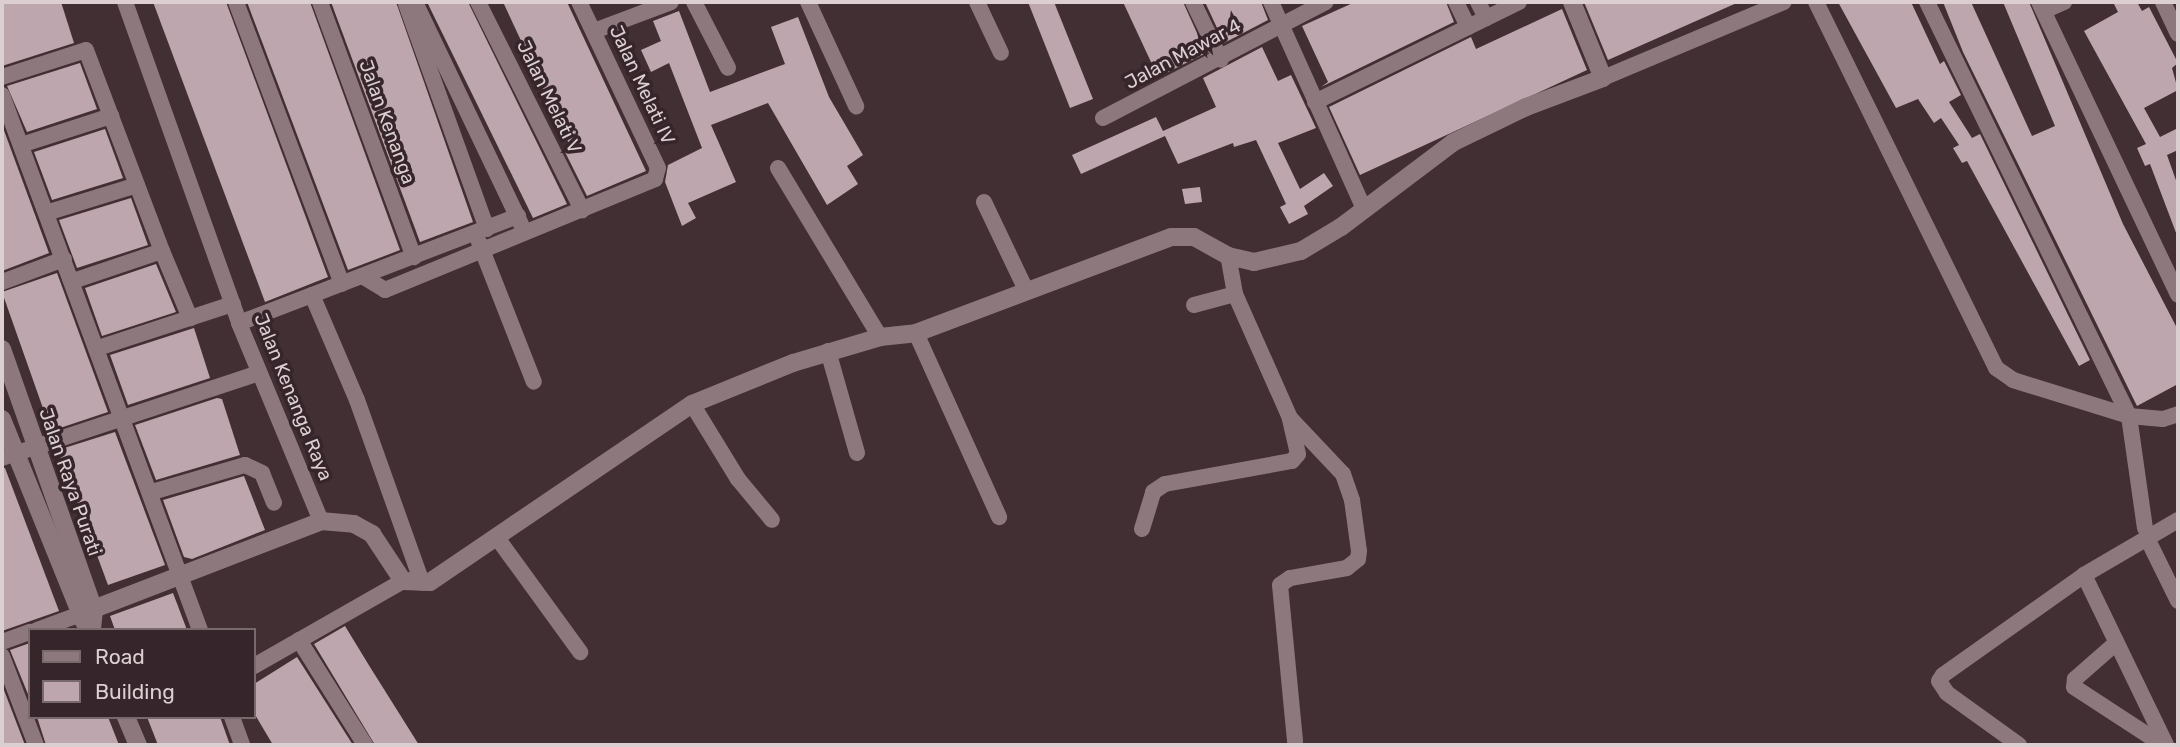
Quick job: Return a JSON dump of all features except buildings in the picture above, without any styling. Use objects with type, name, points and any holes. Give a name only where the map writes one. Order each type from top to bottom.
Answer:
[{"type":"street","name":"Jalan Kenanga Raya","points":[[125,2],[239,323],[321,520]]},
{"type":"street","points":[[236,2],[342,284]]},
{"type":"street","name":"Jalan Kenanga","points":[[320,2],[414,257]]},
{"type":"street","points":[[405,2],[481,231],[483,251],[534,382]]},
{"type":"street","points":[[415,2],[526,234]]},
{"type":"street","name":"Jalan Melati V","points":[[478,2],[582,210]]},
{"type":"street","name":"Jalan Melati IV","points":[[579,2],[658,168],[657,176],[649,183],[582,210]]},
{"type":"street","points":[[594,32],[671,2]]},
{"type":"street","points":[[694,2],[728,68]]},
{"type":"street","points":[[808,2],[856,106]]},
{"type":"street","points":[[976,2],[1001,53]]},
{"type":"street","points":[[1193,2],[1221,60]]},
{"type":"street","points":[[1271,2],[1364,209]]},
{"type":"street","name":"Jalan Mawar 4","points":[[1103,118],[1221,60],[1281,24],[1303,7],[1326,2]]},
{"type":"street","points":[[1456,2],[1468,27]]},
{"type":"street","points":[[1478,2],[1486,18]]},
{"type":"street","points":[[1315,102],[1519,2]]},
{"type":"street","points":[[1572,2],[1603,78]]},
{"type":"street","points":[[256,665],[403,581],[422,583],[440,579],[692,404],[828,351],[880,337],[916,333],[1171,237],[1194,237],[1228,256],[1255,262],[1286,256],[1323,239],[1454,142],[1526,107],[1603,78],[1784,2]]},
{"type":"street","points":[[1816,2],[1996,368],[2013,380],[2129,416],[2163,419],[2178,415]]},
{"type":"street","points":[[1927,2],[2129,416],[2146,533],[2178,601]]},
{"type":"street","points":[[2064,2],[2041,6],[2178,295]]},
{"type":"street","points":[[2163,2],[2178,34]]},
{"type":"street","points":[[2,77],[86,50],[190,318]]},
{"type":"street","points":[[2,95],[152,492],[199,628]]},
{"type":"street","points":[[21,145],[111,116]]},
{"type":"street","points":[[778,168],[880,337]]},
{"type":"street","points":[[46,213],[137,185]]},
{"type":"street","points":[[984,202],[1026,290]]},
{"type":"street","points":[[362,276],[385,290],[582,210]]},
{"type":"street","points":[[239,323],[518,216]]},
{"type":"street","points":[[73,281],[162,251]]},
{"type":"street","points":[[1142,529],[1153,492],[1165,484],[1294,459],[1298,449],[1290,418],[1235,294],[1228,256]]},
{"type":"street","points":[[2,282],[64,259]]},
{"type":"street","points":[[1194,305],[1235,294]]},
{"type":"street","points":[[312,295],[357,400],[422,583]]},
{"type":"street","points":[[98,348],[233,304]]},
{"type":"street","points":[[916,333],[999,517]]},
{"type":"street","name":"Jalan Raya Purati","points":[[2,349],[91,628]]},
{"type":"street","points":[[828,351],[857,453]]},
{"type":"street","points":[[8,455],[123,415],[259,373]]},
{"type":"street","points":[[692,404],[738,479],[772,520]]},
{"type":"street","points":[[1290,418],[1343,474],[1352,500],[1359,551],[1358,559],[1347,568],[1290,578],[1280,585],[1295,741]]},
{"type":"street","name":"Jalan Raya Purati","points":[[2,419],[8,455],[86,613]]},
{"type":"street","points":[[152,492],[245,465],[262,473],[274,503]]},
{"type":"street","points":[[43,628],[321,520],[354,524],[372,534],[403,581]]},
{"type":"street","points":[[2019,745],[1947,693],[1939,681],[2146,533],[2178,520]]},
{"type":"street","points":[[498,539],[580,652]]},
{"type":"street","points":[[2084,575],[2164,745]]},
{"type":"street","points":[[2,642],[28,633]]},
{"type":"street","points":[[299,640],[365,745]]},
{"type":"street","points":[[2116,643],[2075,679],[2074,687],[2164,745]]},
{"type":"street","points":[[2,656],[36,745]]},
{"type":"street","points":[[127,719],[138,745]]},
{"type":"street","points":[[233,722],[242,745]]},
{"type":"street","points":[[233,722],[250,745]]}]
